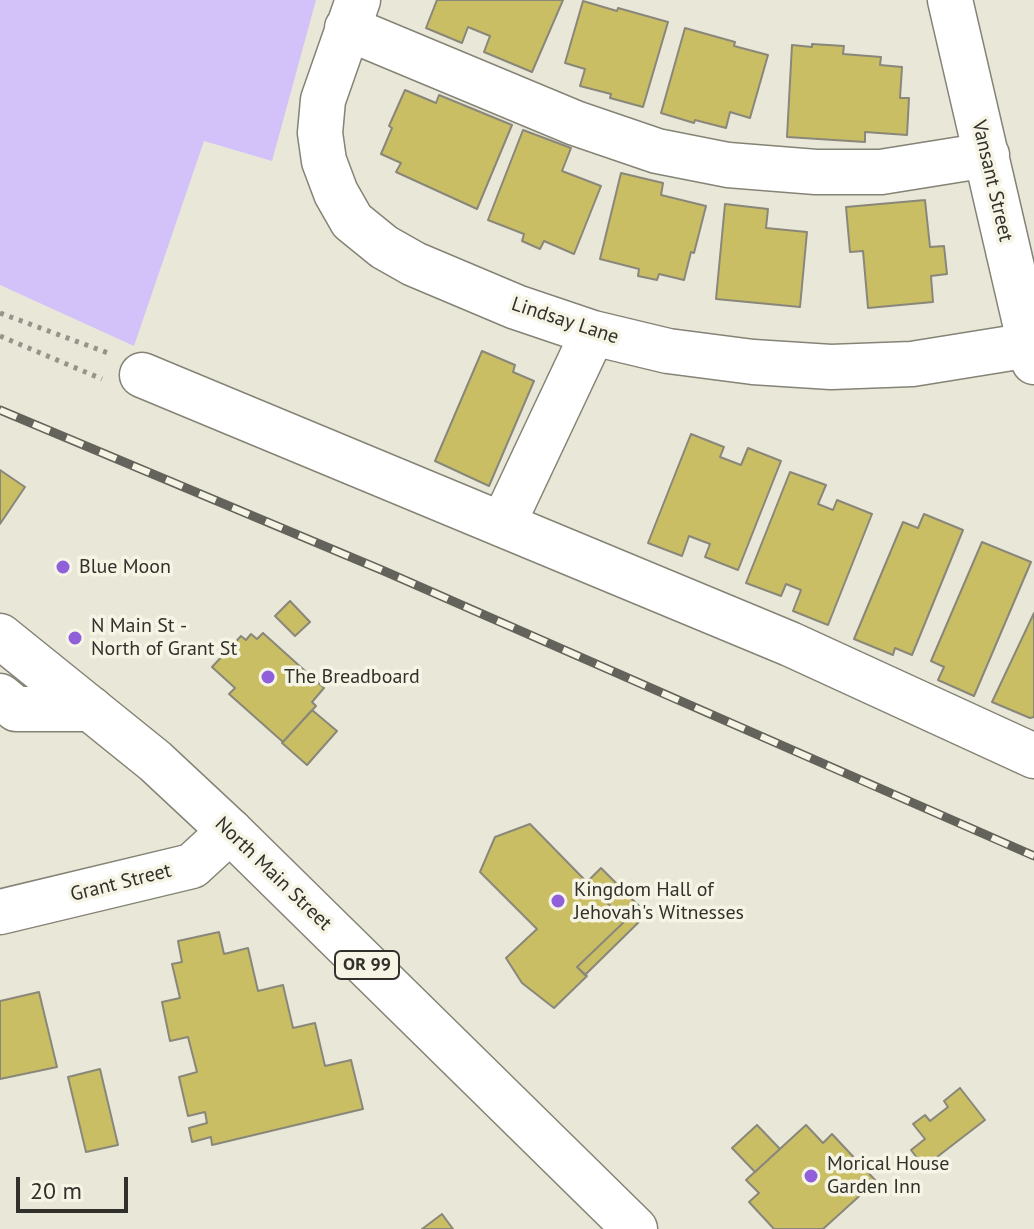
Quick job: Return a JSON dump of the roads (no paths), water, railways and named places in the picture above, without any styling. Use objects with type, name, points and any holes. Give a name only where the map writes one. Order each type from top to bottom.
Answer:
[{"type":"street","name":"Vansant Street","points":[[950,0],[1032,353]]},
{"type":"street","points":[[353,14],[575,123],[657,151],[728,165],[816,172],[881,172],[987,155]]},
{"type":"street","name":"Lindsay Lane","points":[[353,14],[323,100],[320,133],[324,161],[336,193],[352,221],[384,247],[414,264],[516,307],[593,333],[668,351],[753,362],[831,367],[912,364],[1032,353]]},
{"type":"street","points":[[503,524],[593,333]]},
{"type":"street","points":[[142,375],[790,644],[1034,756]]},
{"type":"street","name":"North Main Street","points":[[0,636],[155,761],[230,831],[635,1229]]},
{"type":"street","points":[[0,696],[16,709],[91,709]]},
{"type":"street","name":"Grant Street","points":[[0,912],[192,866],[230,831]]},
{"type":"railway","points":[[0,410],[384,571],[1034,856]]},
{"type":"place","name":"Blue Moon","points":[[63,567]]},
{"type":"place","name":"N Main St - North of Grant St","points":[[75,638]]},
{"type":"place","name":"The Breadboard","points":[[268,677]]},
{"type":"place","name":"Kingdom Hall of Jehovah's Witnesses","points":[[558,901]]},
{"type":"place","name":"Morical House Garden Inn","points":[[811,1176]]}]
